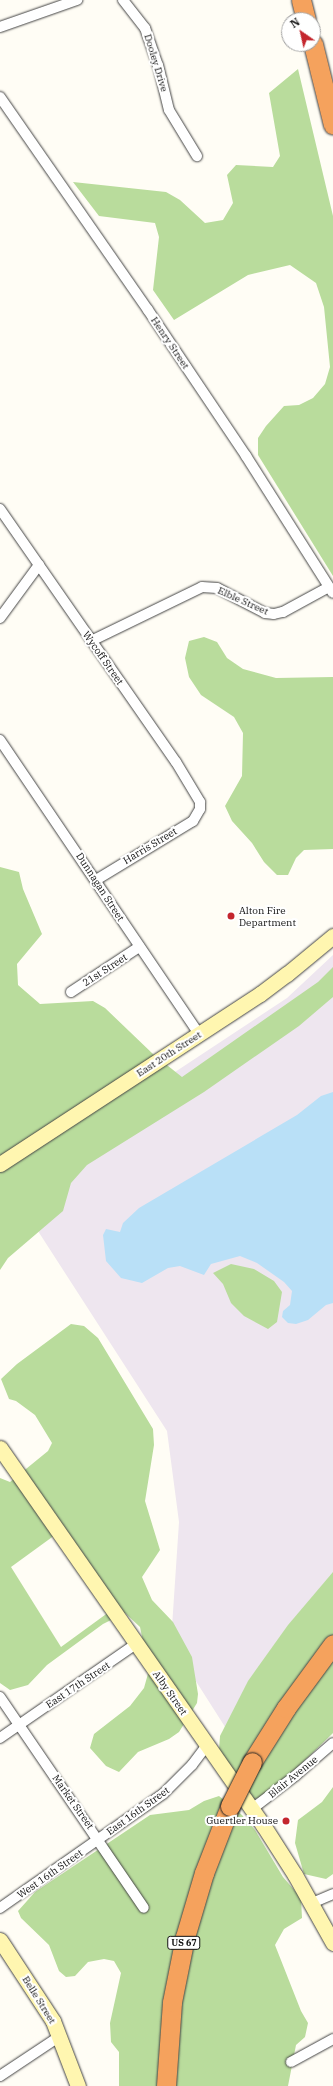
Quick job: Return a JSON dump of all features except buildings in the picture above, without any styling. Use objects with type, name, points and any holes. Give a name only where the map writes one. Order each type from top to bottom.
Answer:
[{"type":"highway","points":[[301,0],[304,12]]},
{"type":"highway","points":[[315,52],[333,125]]},
{"type":"highway","name":"US 67","points":[[166,2086],[172,2002],[185,1937],[204,1872],[230,1806],[252,1762],[286,1708],[333,1644]]},
{"type":"street","points":[[0,27],[77,0]]},
{"type":"street","name":"Dooley Drive","points":[[123,0],[145,28],[158,65],[169,110],[198,156]]},
{"type":"street","name":"Henry Street","points":[[0,97],[148,310],[246,456],[331,590]]},
{"type":"street","name":"Wycoff Street","points":[[0,509],[176,762],[197,795],[200,809]]},
{"type":"street","points":[[0,618],[39,565]]},
{"type":"street","name":"Elble Street","points":[[91,641],[202,587],[217,588],[265,612],[274,614],[283,612],[331,590]]},
{"type":"street","name":"Dunnagan Street","points":[[0,740],[199,1034]]},
{"type":"street","name":"Harris Street","points":[[96,880],[193,821],[200,809]]},
{"type":"street","name":"East 20th Street","points":[[0,1164],[288,974],[333,936]]},
{"type":"street","name":"21st Street","points":[[71,992],[139,947]]},
{"type":"street","name":"Alby Street","points":[[0,1448],[252,1809],[312,1903],[333,1943]]},
{"type":"street","name":"East 17th Street","points":[[0,1738],[136,1644]]},
{"type":"street","name":"Market Street","points":[[0,1697],[144,1908]]},
{"type":"street","name":"Blair Avenue","points":[[252,1809],[296,1776],[333,1743]]},
{"type":"street","name":"East 16th Street","points":[[99,1840],[175,1785],[207,1745]]},
{"type":"street","name":"West 16th Street","points":[[0,1908],[99,1840]]},
{"type":"street","points":[[312,1903],[333,1894]]},
{"type":"street","name":"Belle Street","points":[[0,1940],[53,2021],[78,2086]]},
{"type":"street","points":[[0,2076],[60,2036]]},
{"type":"street","points":[[291,2062],[333,2039]]},
{"type":"shaded area","points":[[333,955],[333,1602],[234,1741],[171,1642],[179,1522],[167,1431],[7,1183],[287,998]]},
{"type":"green space","points":[[298,69],[333,216],[333,576],[258,455],[258,438],[266,426],[284,406],[299,405],[313,398],[325,384],[330,367],[324,307],[316,283],[290,265],[248,275],[174,320],[153,290],[159,237],[155,223],[99,216],[73,182],[166,192],[180,200],[205,223],[223,220],[233,203],[227,175],[236,165],[273,167],[280,156],[269,93]]},
{"type":"green space","points":[[204,637],[217,642],[227,658],[243,669],[276,678],[333,677],[333,849],[304,850],[296,858],[288,875],[277,875],[264,862],[252,843],[232,821],[225,806],[242,776],[243,733],[234,717],[201,695],[189,677],[185,658],[189,641]]},
{"type":"green space","points":[[0,867],[19,872],[23,889],[42,934],[17,964],[18,985],[40,1004],[93,1001],[105,1008],[153,1054],[182,1077],[318,982],[333,967],[333,997],[299,1026],[204,1092],[87,1165],[71,1183],[63,1211],[8,1258],[0,1270]]},
{"type":"green space","points":[[231,1264],[254,1269],[274,1281],[282,1292],[277,1322],[268,1329],[244,1316],[231,1303],[223,1284],[213,1273]]},
{"type":"green space","points":[[71,1324],[84,1326],[98,1338],[153,1429],[154,1445],[145,1501],[160,1550],[142,1577],[152,1600],[173,1622],[192,1657],[198,1694],[197,1703],[179,1732],[169,1739],[138,1752],[119,1772],[106,1766],[90,1748],[94,1734],[130,1706],[144,1688],[149,1670],[140,1627],[125,1613],[103,1624],[47,1665],[28,1685],[10,1690],[0,1683],[0,1478],[10,1482],[48,1451],[52,1443],[35,1415],[16,1401],[9,1399],[1,1379],[17,1364]],"holes":[[[55,1535],[109,1612],[61,1647],[11,1567]]]},
{"type":"green space","points":[[333,1572],[333,1733],[300,1765],[264,1796],[252,1800],[219,1750],[220,1736],[248,1681],[288,1625]]},
{"type":"green space","points":[[333,1787],[333,1874],[326,1879],[304,1874],[295,1843],[298,1820],[322,1802]]},
{"type":"green space","points":[[219,1796],[242,1815],[255,1830],[283,1877],[301,1898],[302,1918],[284,1929],[275,1945],[301,2011],[308,2023],[305,2037],[296,2045],[288,2086],[119,2086],[119,2052],[111,2042],[110,2023],[121,1973],[114,1961],[104,1959],[88,1962],[75,1976],[66,1977],[59,1971],[49,1945],[21,1918],[18,1911],[35,1892],[150,1815],[189,1810],[204,1801]]},
{"type":"water","points":[[333,1092],[333,1303],[326,1305],[308,1320],[296,1324],[288,1323],[282,1317],[283,1311],[290,1305],[292,1291],[284,1282],[257,1263],[240,1256],[211,1264],[204,1275],[180,1266],[168,1268],[142,1283],[121,1278],[106,1261],[103,1235],[106,1229],[120,1232],[123,1223],[139,1208],[297,1115],[321,1096]]},
{"type":"place","name":"Alton Fire Department","points":[[231,916]]},
{"type":"place","name":"Guertler House","points":[[286,1821]]}]
